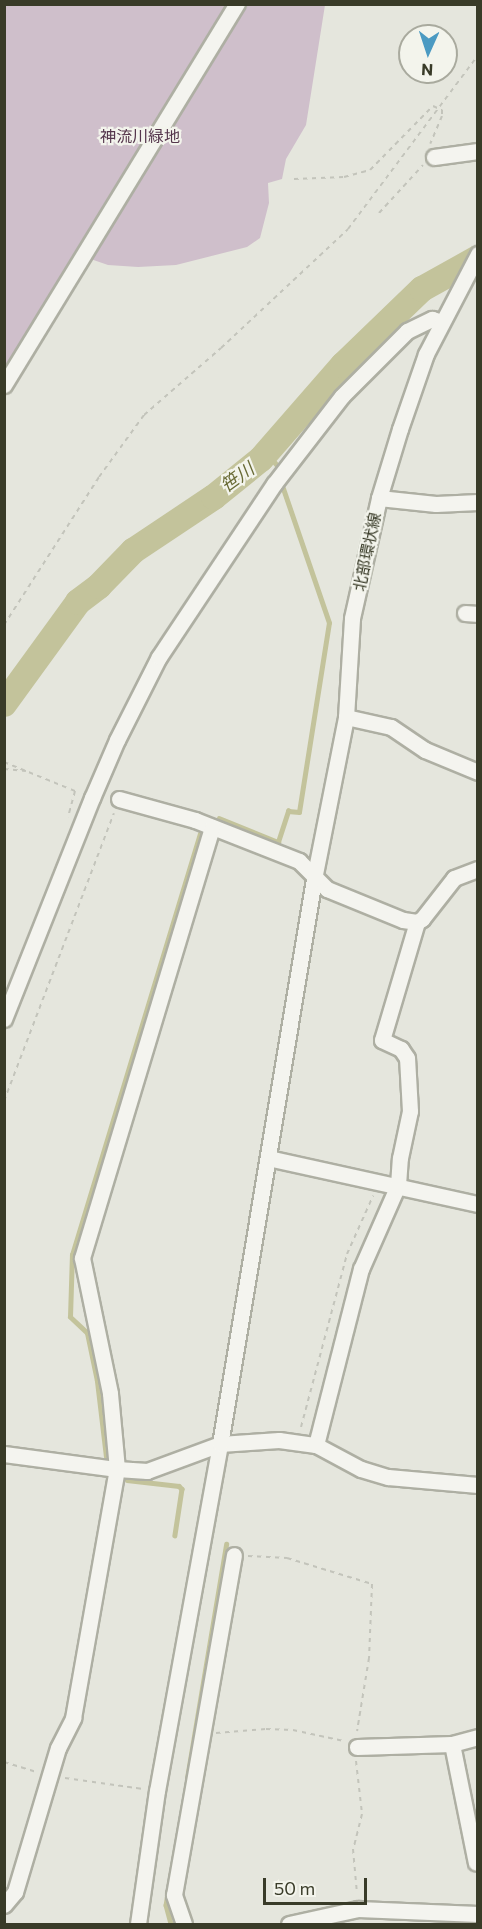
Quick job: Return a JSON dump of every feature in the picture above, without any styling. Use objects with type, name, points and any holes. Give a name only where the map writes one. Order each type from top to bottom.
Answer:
[{"type":"street","points":[[4,385],[237,4]]},
{"type":"street","points":[[434,157],[477,151]]},
{"type":"street","name":"北部環状線","points":[[138,1924],[157,1791],[220,1444],[314,879],[346,717],[352,618],[379,498],[426,354],[476,260]]},
{"type":"street","points":[[4,1019],[92,798],[125,722],[159,657],[274,484],[342,396],[407,331],[432,319],[441,322]]},
{"type":"street","points":[[379,498],[436,504],[477,502]]},
{"type":"street","points":[[346,717],[391,727],[425,750],[477,772]]},
{"type":"street","points":[[119,799],[171,812],[299,861],[327,890],[403,920],[417,922],[422,920],[454,878],[477,869]]},
{"type":"street","points":[[4,1905],[15,1892],[58,1748],[73,1718],[117,1469],[110,1393],[82,1258],[212,827]]},
{"type":"street","points":[[316,1445],[361,1269],[398,1185],[400,1158],[410,1111],[407,1058],[401,1049],[382,1040],[417,922]]},
{"type":"street","points":[[268,1158],[477,1204]]},
{"type":"street","points":[[4,1454],[147,1471],[220,1444],[261,1440],[316,1445],[361,1469],[388,1477],[477,1485]]},
{"type":"street","points":[[184,1924],[174,1895],[234,1555]]},
{"type":"street","points":[[357,1747],[452,1744],[477,1737]]},
{"type":"street","points":[[452,1744],[476,1863]]},
{"type":"street","points":[[289,1924],[358,1909],[477,1914]]},
{"type":"path","points":[[4,625],[99,477],[144,415],[229,340],[348,229],[477,55]]},
{"type":"path","points":[[294,179],[344,177],[370,170],[426,111],[433,106],[439,107]]},
{"type":"path","points":[[434,157],[428,155],[428,150],[442,116],[439,107]]},
{"type":"path","points":[[380,213],[423,164],[434,157]]},
{"type":"path","points":[[4,762],[75,791],[67,823]]},
{"type":"path","points":[[4,769],[31,772]]},
{"type":"path","points":[[4,1101],[119,799]]},
{"type":"path","points":[[234,1555],[287,1558],[372,1584],[369,1658],[355,1754],[362,1814],[354,1849],[358,1909]]},
{"type":"path","points":[[202,1734],[266,1729],[293,1730],[350,1742],[357,1747]]},
{"type":"path","points":[[4,1762],[49,1776],[157,1791]]},
{"type":"green space","name":"神流川緑地","points":[[5,5],[325,5],[306,125],[286,159],[282,179],[268,183],[269,203],[260,238],[247,247],[176,265],[138,267],[108,265],[79,255],[5,375]]},
{"type":"waterway","name":"笹川","points":[[4,704],[78,602],[99,586],[133,551],[214,497],[261,459],[343,365],[422,289],[478,258]]},
{"type":"waterway","points":[[267,453],[278,466]]},
{"type":"waterway","points":[[219,818],[278,842],[288,811],[299,812],[329,623],[283,489]]},
{"type":"waterway","points":[[106,1457],[97,1381],[87,1333],[70,1317],[72,1255],[200,834]]},
{"type":"waterway","points":[[127,1480],[179,1486],[182,1489],[175,1535]]},
{"type":"waterway","points":[[187,1778],[226,1544]]},
{"type":"waterway","points":[[168,1893],[166,1905],[171,1924]]}]
